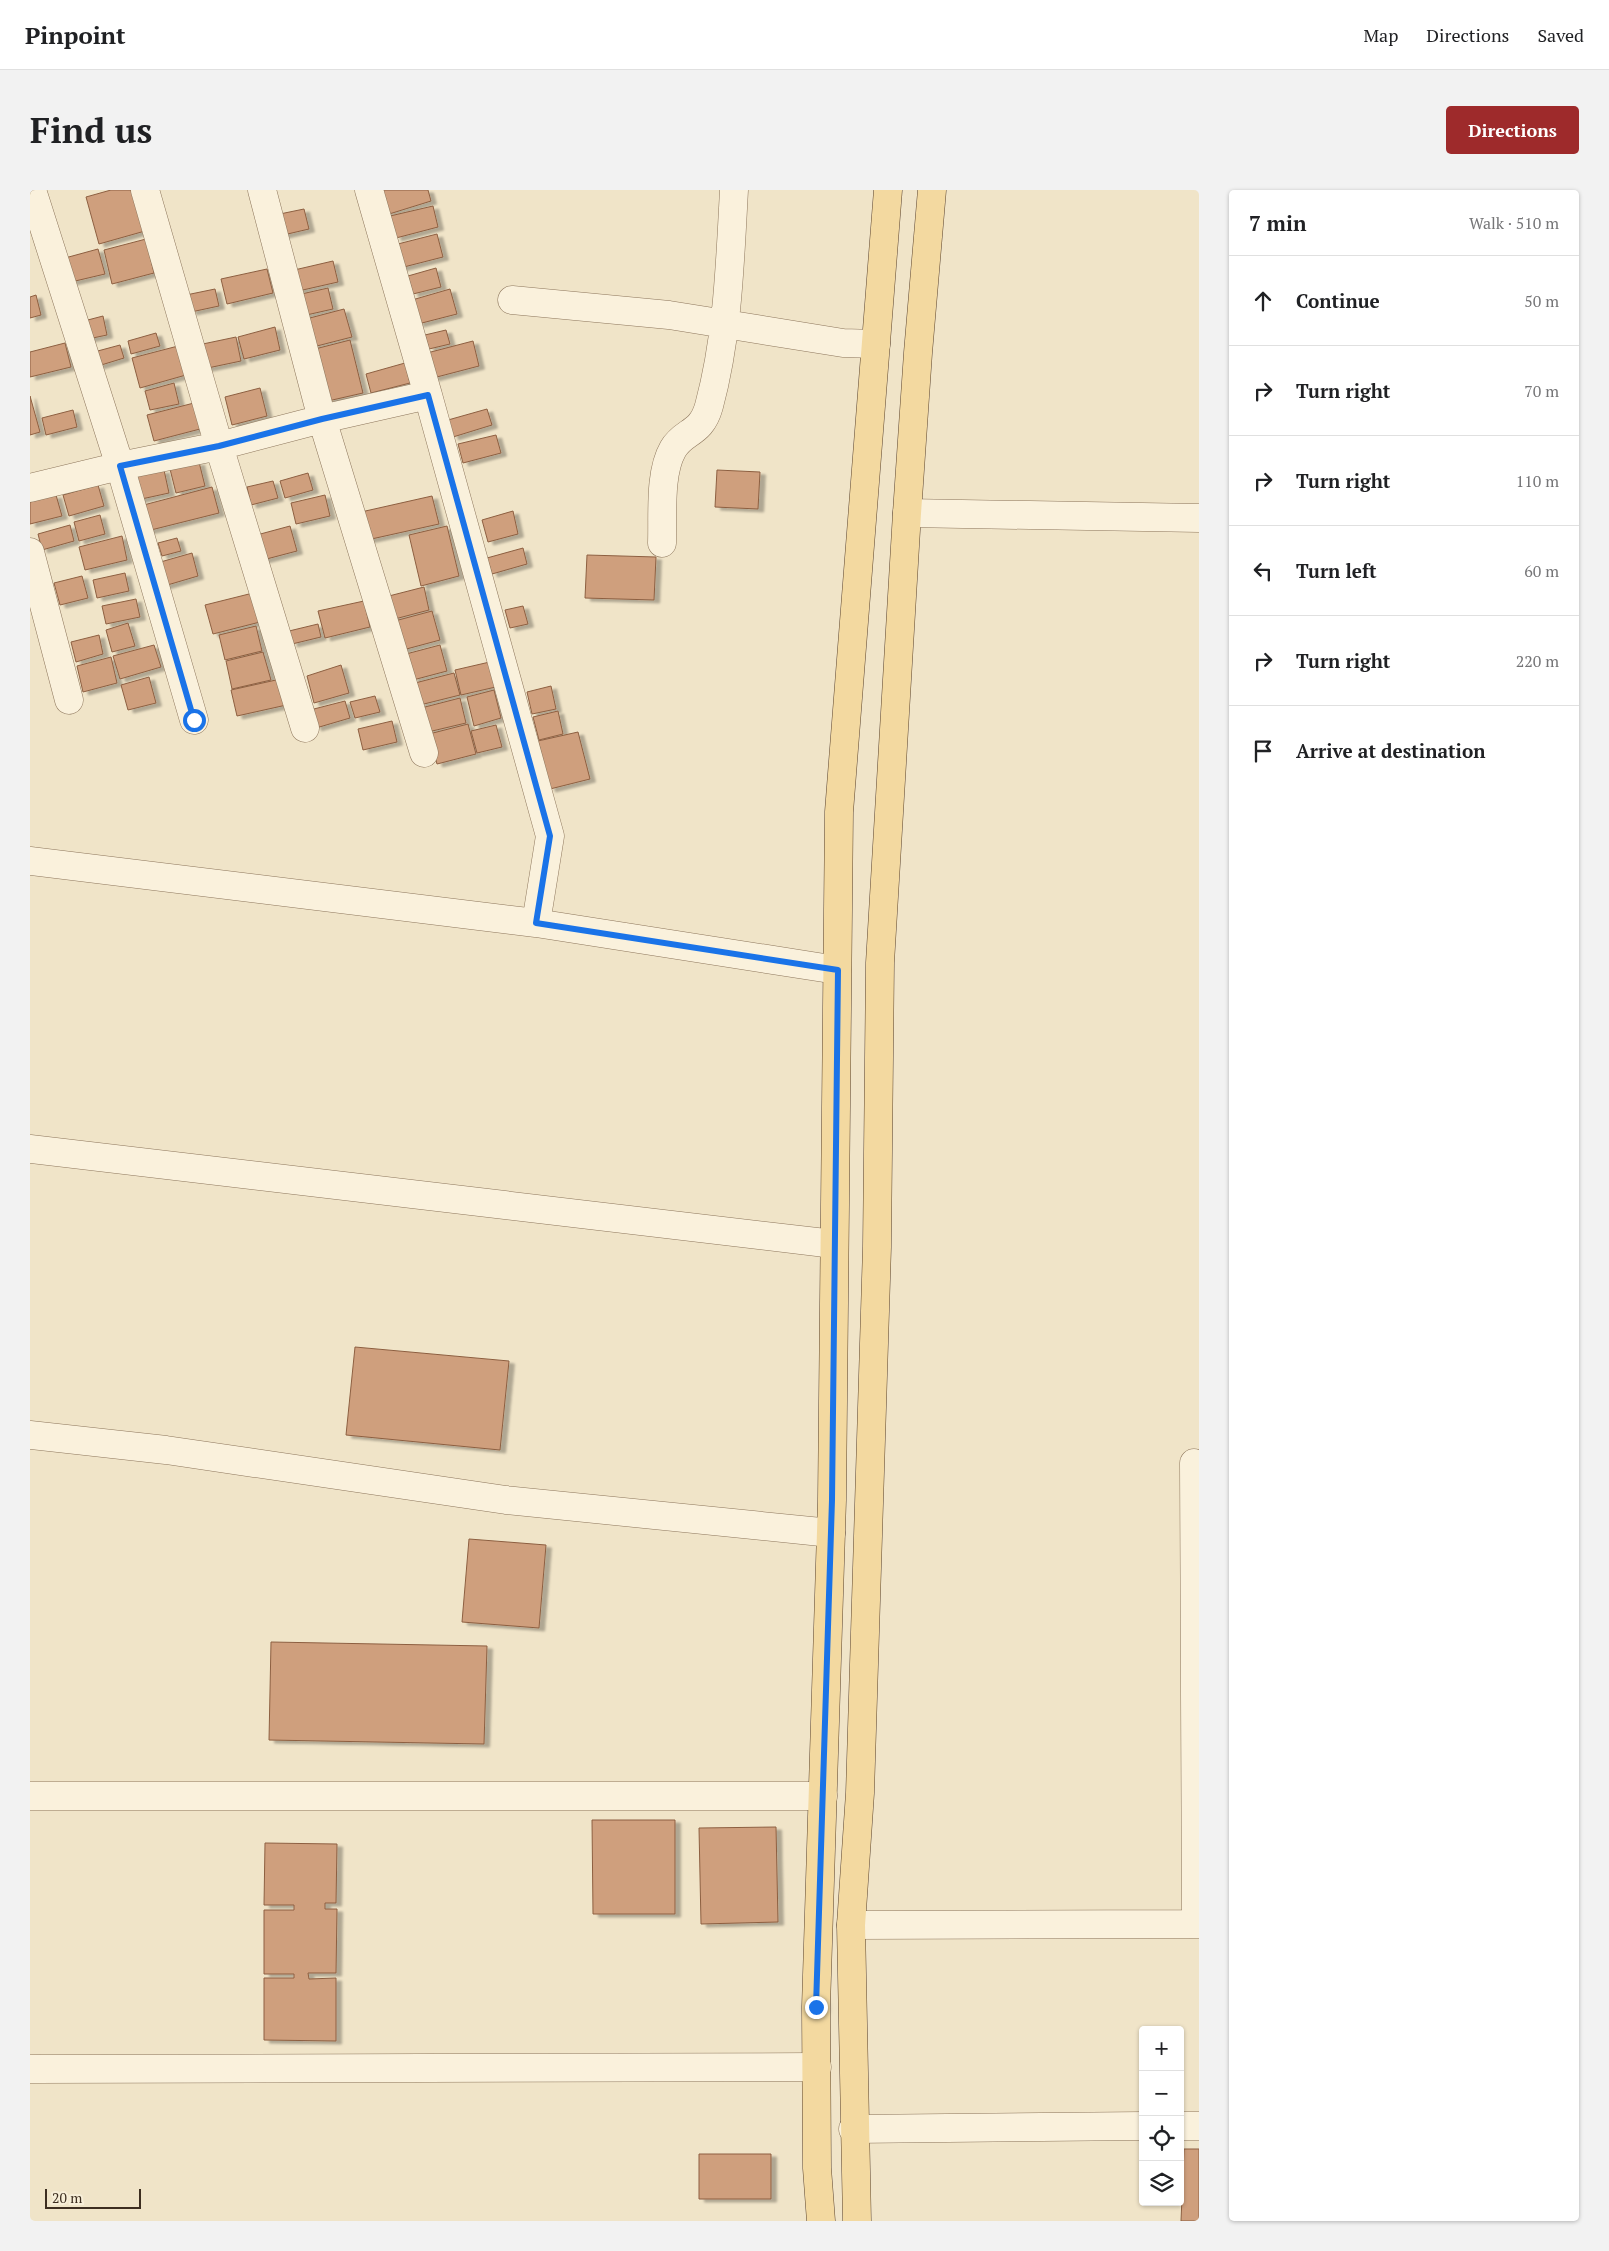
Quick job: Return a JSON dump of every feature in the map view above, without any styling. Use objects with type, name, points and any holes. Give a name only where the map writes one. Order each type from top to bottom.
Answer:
[{"type":"main road","points":[[821,2221],[817,2168],[816,2007],[831,1533],[839,812],[888,190]]},
{"type":"main road","points":[[856,2221],[851,1925],[860,1793],[877,1247],[880,963],[906,513],[932,190]]},
{"type":"street","points":[[32,190],[120,466],[194,720]]},
{"type":"street","points":[[145,190],[219,446],[305,728]]},
{"type":"street","points":[[262,190],[322,419],[424,753]]},
{"type":"street","points":[[369,190],[428,395],[550,836],[536,923]]},
{"type":"street","points":[[662,542],[666,464],[674,447],[700,426],[709,408],[725,325],[734,190]]},
{"type":"street","points":[[512,300],[618,309],[843,342],[876,344]]},
{"type":"street","points":[[30,488],[120,466],[219,446],[322,419],[428,395]]},
{"type":"street","points":[[906,513],[1199,518]]},
{"type":"street","points":[[30,552],[69,700]]},
{"type":"street","points":[[30,861],[536,923],[838,970]]},
{"type":"street","points":[[30,1149],[834,1244]]},
{"type":"street","points":[[30,1435],[166,1450],[506,1500],[831,1533]]},
{"type":"street","points":[[851,1925],[1198,1924],[1194,1463]]},
{"type":"street","points":[[30,1796],[823,1796]]},
{"type":"street","points":[[30,2069],[817,2067]]},
{"type":"street","points":[[853,2129],[1139,2126]]},
{"type":"street","points":[[1184,2126],[1199,2126]]},
{"type":"building","points":[[111,190],[134,190],[145,231],[99,244],[86,197]]},
{"type":"building","points":[[379,190],[428,190],[431,201],[386,215]]},
{"type":"building","points":[[433,206],[438,227],[396,238],[390,216]]},
{"type":"building","points":[[304,209],[309,229],[279,236],[275,215]]},
{"type":"building","points":[[437,234],[443,257],[396,269],[390,246]]},
{"type":"building","points":[[146,239],[154,273],[112,284],[104,250]]},
{"type":"building","points":[[98,249],[105,274],[71,282],[65,258]]},
{"type":"building","points":[[333,261],[338,282],[294,292],[290,271]]},
{"type":"building","points":[[436,268],[441,287],[413,294],[408,276]]},
{"type":"building","points":[[267,269],[273,293],[227,304],[221,279]]},
{"type":"building","points":[[328,288],[333,309],[302,316],[297,295]]},
{"type":"building","points":[[215,289],[219,306],[191,312],[186,295]]},
{"type":"building","points":[[450,289],[457,314],[418,324],[412,300]]},
{"type":"building","points":[[36,295],[41,315],[30,318],[30,297]]},
{"type":"building","points":[[344,309],[352,337],[313,347],[306,319]]},
{"type":"building","points":[[103,316],[107,335],[88,339],[84,321]]},
{"type":"building","points":[[275,327],[280,350],[244,359],[238,337]]},
{"type":"building","points":[[446,330],[450,344],[429,349],[425,335]]},
{"type":"building","points":[[156,333],[160,346],[131,354],[128,341]]},
{"type":"building","points":[[236,337],[241,361],[203,369],[198,345]]},
{"type":"building","points":[[350,340],[363,393],[328,401],[315,349]]},
{"type":"building","points":[[473,341],[479,366],[433,378],[427,353]]},
{"type":"building","points":[[65,343],[71,367],[30,377],[30,352]]},
{"type":"building","points":[[120,345],[124,358],[98,366],[94,352]]},
{"type":"building","points":[[178,346],[186,375],[140,388],[132,358]]},
{"type":"building","points":[[405,363],[410,383],[371,393],[366,374]]},
{"type":"building","points":[[174,383],[179,404],[150,410],[145,391]]},
{"type":"building","points":[[260,388],[267,416],[232,425],[225,397]]},
{"type":"building","points":[[30,396],[40,432],[30,435]]},
{"type":"building","points":[[194,403],[200,429],[154,441],[147,415]]},
{"type":"building","points":[[487,409],[492,425],[453,437],[448,420]]},
{"type":"building","points":[[73,410],[77,427],[46,435],[42,418]]},
{"type":"building","points":[[496,435],[501,453],[463,463],[458,444]]},
{"type":"building","points":[[199,462],[205,486],[176,493],[170,469]]},
{"type":"building","points":[[164,470],[169,493],[137,500],[133,477]]},
{"type":"building","points":[[717,470],[760,472],[758,509],[715,507]]},
{"type":"building","points":[[308,473],[313,490],[285,498],[280,481]]},
{"type":"building","points":[[273,481],[278,498],[251,505],[247,487]]},
{"type":"building","points":[[98,485],[104,506],[69,516],[63,495]]},
{"type":"building","points":[[212,487],[219,513],[143,532],[136,507]]},
{"type":"building","points":[[56,495],[62,516],[30,524],[30,502]]},
{"type":"building","points":[[325,495],[330,516],[296,524],[291,503]]},
{"type":"building","points":[[432,496],[439,524],[367,540],[361,512]]},
{"type":"building","points":[[513,511],[518,534],[488,542],[482,520]]},
{"type":"building","points":[[100,515],[105,534],[79,541],[74,522]]},
{"type":"building","points":[[70,525],[74,541],[42,550],[38,534]]},
{"type":"building","points":[[290,526],[297,551],[259,561],[253,536]]},
{"type":"building","points":[[447,526],[459,576],[421,586],[409,535]]},
{"type":"building","points":[[122,536],[127,560],[85,570],[79,547]]},
{"type":"building","points":[[177,538],[181,551],[162,556],[158,543]]},
{"type":"building","points":[[523,548],[527,564],[492,574],[487,558]]},
{"type":"building","points":[[192,553],[198,576],[164,586],[157,563]]},
{"type":"building","points":[[587,555],[656,557],[654,600],[585,598]]},
{"type":"building","points":[[125,573],[129,591],[97,598],[93,580]]},
{"type":"building","points":[[82,576],[88,598],[60,605],[54,583]]},
{"type":"building","points":[[424,587],[429,610],[391,620],[385,597]]},
{"type":"building","points":[[253,593],[260,622],[213,634],[205,605]]},
{"type":"building","points":[[136,599],[140,617],[106,624],[102,606]]},
{"type":"building","points":[[364,601],[370,627],[325,638],[318,611]]},
{"type":"building","points":[[523,606],[528,624],[510,628],[505,610]]},
{"type":"building","points":[[432,611],[440,640],[399,651],[391,622]]},
{"type":"building","points":[[128,623],[135,646],[112,652],[106,630]]},
{"type":"building","points":[[318,624],[321,637],[292,644],[289,631]]},
{"type":"building","points":[[256,626],[262,651],[225,660],[219,635]]},
{"type":"building","points":[[99,635],[103,654],[76,662],[71,642]]},
{"type":"building","points":[[154,645],[161,667],[120,679],[113,656]]},
{"type":"building","points":[[440,645],[447,671],[413,680],[406,654]]},
{"type":"building","points":[[263,652],[271,680],[232,689],[226,661]]},
{"type":"building","points":[[111,657],[117,683],[83,692],[77,666]]},
{"type":"building","points":[[494,661],[500,686],[461,695],[455,670]]},
{"type":"building","points":[[341,665],[349,693],[314,703],[307,676]]},
{"type":"building","points":[[454,673],[460,695],[420,705],[415,683]]},
{"type":"building","points":[[149,677],[156,703],[128,710],[121,685]]},
{"type":"building","points":[[285,678],[291,704],[237,716],[231,690]]},
{"type":"building","points":[[551,686],[556,709],[532,714],[527,692]]},
{"type":"building","points":[[494,690],[501,718],[474,726],[467,697]]},
{"type":"building","points":[[375,696],[380,712],[355,718],[350,702]]},
{"type":"building","points":[[460,698],[466,723],[428,732],[421,708]]},
{"type":"building","points":[[345,701],[350,718],[316,728],[310,710]]},
{"type":"building","points":[[558,711],[563,734],[539,740],[533,717]]},
{"type":"building","points":[[392,721],[397,742],[363,750],[358,729]]},
{"type":"building","points":[[468,724],[476,754],[437,764],[429,734]]},
{"type":"building","points":[[496,725],[502,747],[477,753],[471,731]]},
{"type":"building","points":[[578,732],[590,779],[550,789],[538,741]]},
{"type":"building","points":[[355,1347],[509,1361],[500,1450],[346,1435]]},
{"type":"building","points":[[469,1539],[546,1545],[539,1628],[462,1622]]},
{"type":"building","points":[[271,1642],[487,1646],[484,1744],[269,1740]]},
{"type":"building","points":[[592,1820],[675,1820],[675,1914],[593,1914]]},
{"type":"building","points":[[776,1827],[778,1922],[701,1924],[699,1828]]},
{"type":"building","points":[[265,1843],[337,1844],[336,1903],[325,1903],[325,1909],[337,1909],[336,1973],[308,1973],[309,1979],[336,1978],[336,2041],[264,2040],[264,1978],[294,1978],[294,1974],[264,1974],[264,1910],[294,1910],[294,1905],[264,1905]]},
{"type":"building","points":[[1184,2149],[1199,2149],[1199,2221],[1181,2221],[1182,2206],[1184,2206]]},
{"type":"building","points":[[699,2154],[771,2154],[771,2199],[699,2199]]},
{"type":"route","points":[[194,720],[120,466],[219,446],[322,419],[428,395],[550,836],[536,923],[838,970],[832,1500],[816,2007]]}]
